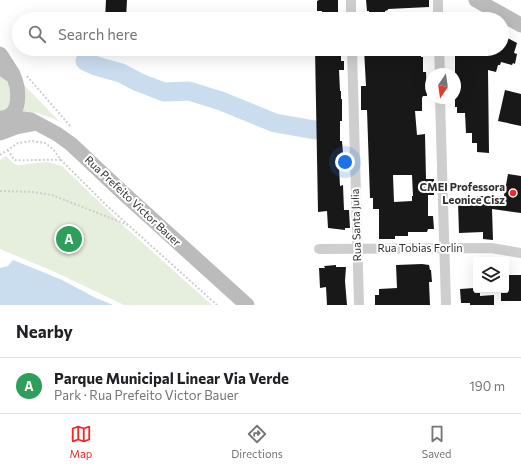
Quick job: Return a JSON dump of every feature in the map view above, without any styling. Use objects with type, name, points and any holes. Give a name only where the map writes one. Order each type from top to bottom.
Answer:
[{"type":"main road","points":[[476,0],[498,12]]},
{"type":"main road","points":[[509,18],[521,25]]},
{"type":"main road","points":[[0,54],[20,75]]},
{"type":"main road","points":[[0,67],[20,75]]},
{"type":"main road","points":[[2,122],[14,111],[17,105],[20,75]]},
{"type":"main road","name":"Rua Prefeito Victor Bauer","points":[[2,122],[16,127],[31,124],[41,125],[71,144],[247,305]]},
{"type":"street","points":[[351,0],[351,12]]},
{"type":"street","points":[[438,0],[438,12]]},
{"type":"street","name":"Rua Santa Julia","points":[[352,56],[356,248],[359,305]]},
{"type":"street","points":[[439,56],[440,68]]},
{"type":"street","points":[[440,104],[446,305]]},
{"type":"street","name":"Rua Tobias Forlin","points":[[319,249],[444,247],[491,248],[521,253]]},
{"type":"path","points":[[20,75],[73,130]]},
{"type":"path","points":[[0,155],[18,143],[27,141],[40,142],[49,146],[61,160],[129,226],[217,305]]},
{"type":"path","points":[[8,150],[13,158],[18,161],[38,159],[61,160]]},
{"type":"path","points":[[0,191],[33,192],[52,195],[129,226]]},
{"type":"green space","points":[[0,71],[10,76],[13,108],[0,114]]},
{"type":"green space","points":[[19,80],[60,122],[41,114],[21,111]]},
{"type":"green space","points":[[6,156],[14,164],[19,165],[47,162],[62,166],[127,229],[212,305],[124,305],[55,272],[0,249],[0,160]]},
{"type":"water","points":[[13,260],[60,279],[96,298],[113,305],[0,305],[0,268],[8,266]]},
{"type":"building","points":[[106,0],[127,0],[126,12],[105,12]]},
{"type":"building","points":[[338,0],[338,12],[317,11],[317,1]]},
{"type":"building","points":[[366,0],[429,0],[429,7],[388,9],[385,12],[367,11]]},
{"type":"building","points":[[509,39],[517,43],[514,53],[517,54],[515,64],[513,63],[512,65],[501,62],[500,65],[498,65],[496,72],[488,70],[489,153],[477,152],[477,143],[472,143],[472,133],[466,133],[465,113],[457,113],[457,107],[455,107],[455,104],[461,104],[461,68],[455,68],[455,56],[509,56]]},
{"type":"building","points":[[315,56],[341,56],[341,61],[344,61],[344,70],[339,70],[342,99],[340,141],[342,141],[344,166],[339,167],[340,186],[343,185],[344,210],[349,210],[350,228],[345,228],[345,230],[328,228],[327,211],[318,212]]},
{"type":"building","points":[[364,56],[423,57],[423,72],[425,72],[425,96],[422,98],[422,111],[415,111],[417,135],[425,134],[426,179],[434,179],[434,195],[428,195],[428,216],[433,216],[434,229],[428,229],[427,232],[408,232],[408,236],[395,236],[395,239],[379,239],[379,209],[373,209],[373,198],[370,198],[367,110],[361,110],[361,86],[366,86]],"holes":[[[393,175],[412,175],[412,201],[394,202]]]},
{"type":"building","points":[[505,90],[521,94],[521,126],[498,121]]},
{"type":"building","points":[[508,174],[521,176],[521,213],[492,209],[493,240],[483,239],[483,232],[459,233],[458,203],[477,202],[477,196],[504,196]]},
{"type":"building","points":[[336,265],[336,267],[346,267],[345,281],[347,305],[327,305],[326,287],[320,288],[319,268]]},
{"type":"building","points":[[396,265],[429,265],[431,270],[432,282],[429,282],[430,305],[375,305],[375,295],[379,295],[379,289],[397,288]]},
{"type":"building","points":[[509,275],[521,275],[521,301],[501,301],[501,293],[509,293]]},
{"type":"building","points":[[473,288],[473,293],[480,293],[480,296],[494,295],[494,305],[470,305],[470,303],[461,303],[460,289]]},
{"type":"waterway","points":[[85,61],[96,66],[121,73],[138,82],[164,92],[189,91],[221,101],[275,123],[315,130]]},
{"type":"place","name":"CMEI Professora Leonice Cisz","points":[[513,193]]},
{"type":"place","name":"Parque Municipal Linear Via Verde","points":[[69,239]]}]
